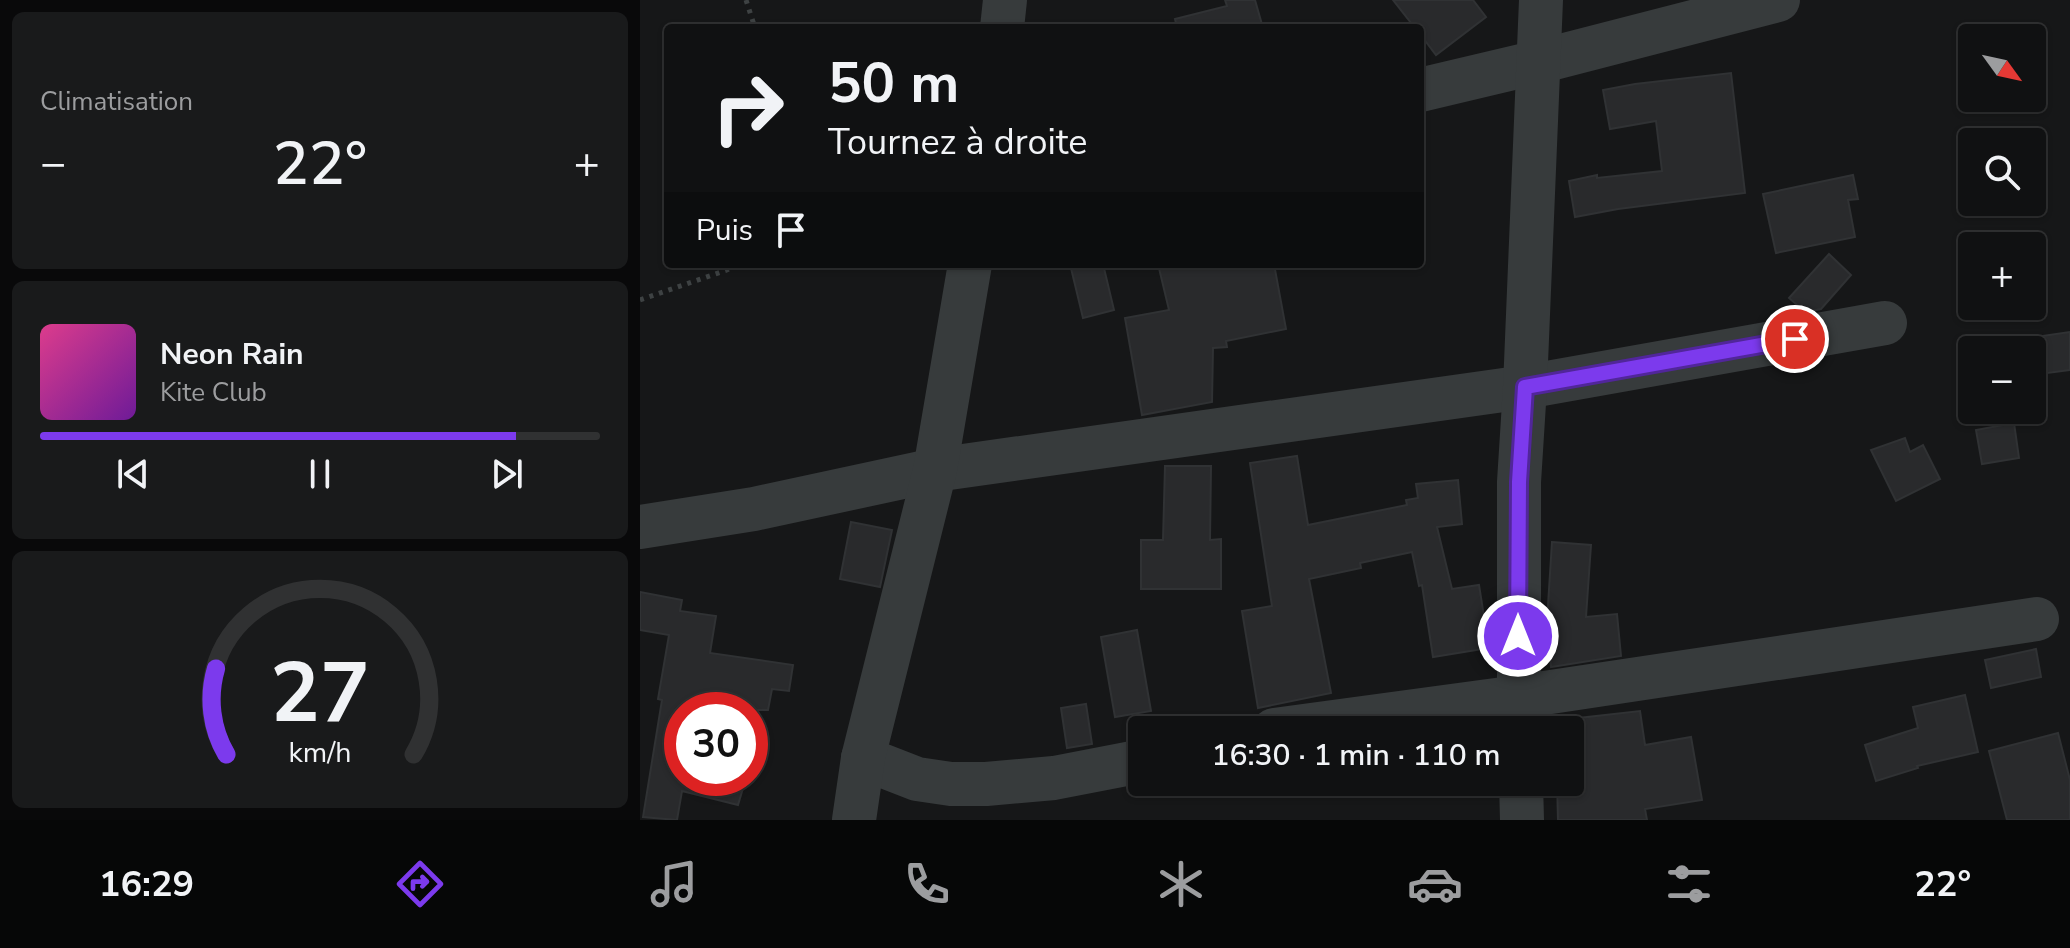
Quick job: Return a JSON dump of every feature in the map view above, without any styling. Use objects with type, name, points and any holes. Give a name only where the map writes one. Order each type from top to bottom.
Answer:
[{"type":"street","points":[[1002,24],[1005,0]]},
{"type":"street","points":[[1519,714],[1519,482],[1541,0]]},
{"type":"street","points":[[1424,89],[1778,0]]},
{"type":"street","points":[[854,820],[863,758],[935,470],[969,268]]},
{"type":"street","points":[[640,527],[754,509],[935,470],[1525,387],[1885,323]]},
{"type":"street","points":[[1488,716],[1519,714],[2037,619]]},
{"type":"street","points":[[863,758],[917,779],[951,784],[1054,778],[1128,764]]},
{"type":"street","points":[[1521,796],[1522,820]]},
{"type":"path","points":[[746,0],[754,24]]},
{"type":"path","points":[[640,300],[732,268]]},
{"type":"building","points":[[1225,0],[1255,0],[1262,24],[1176,24],[1175,19],[1227,6]]},
{"type":"building","points":[[1393,0],[1473,0],[1486,17],[1436,55],[1424,39],[1424,24],[1412,24]]},
{"type":"building","points":[[1731,73],[1745,193],[1575,217],[1569,181],[1597,175],[1597,178],[1662,171],[1656,121],[1610,129],[1603,90]]},
{"type":"building","points":[[1853,175],[1858,199],[1848,200],[1855,237],[1776,253],[1763,194]]},
{"type":"building","points":[[1829,254],[1851,275],[1821,309],[1805,312],[1789,298]]},
{"type":"building","points":[[1071,268],[1104,268],[1114,310],[1083,318]]},
{"type":"building","points":[[1159,268],[1275,268],[1286,329],[1226,341],[1227,347],[1213,348],[1212,402],[1142,415],[1125,318],[1169,310]]},
{"type":"building","points":[[2070,332],[2070,370],[2046,373],[2046,336],[2042,336]]},
{"type":"building","points":[[2014,424],[2019,458],[1982,464],[1976,430]]},
{"type":"building","points":[[1905,438],[1910,452],[1923,445],[1940,479],[1896,501],[1871,450]]},
{"type":"building","points":[[1297,456],[1308,525],[1407,505],[1406,500],[1418,498],[1416,484],[1458,480],[1462,524],[1437,527],[1452,589],[1479,585],[1489,648],[1433,657],[1422,585],[1419,586],[1412,552],[1360,563],[1361,568],[1309,579],[1331,693],[1258,708],[1242,611],[1272,606],[1250,463]]},
{"type":"building","points":[[1165,466],[1211,466],[1210,540],[1221,539],[1221,589],[1141,589],[1141,540],[1163,540]]},
{"type":"building","points":[[851,522],[892,530],[880,587],[840,579]]},
{"type":"building","points":[[1552,542],[1591,545],[1586,617],[1617,614],[1621,656],[1551,667],[1547,621]]},
{"type":"building","points":[[640,592],[682,600],[680,611],[716,616],[710,653],[793,665],[789,691],[772,689],[768,710],[768,692],[664,692],[664,796],[681,796],[677,820],[643,817],[669,635],[640,630]]},
{"type":"building","points":[[1137,630],[1151,711],[1115,717],[1101,637]]},
{"type":"building","points":[[2036,649],[2041,677],[1991,688],[1985,660]]},
{"type":"building","points":[[1965,695],[1978,752],[1917,766],[1876,781],[1865,745],[1918,728],[1913,707]]},
{"type":"building","points":[[1086,704],[1092,744],[1067,748],[1061,708]]},
{"type":"building","points":[[1640,711],[1645,745],[1691,737],[1702,800],[1645,809],[1647,820],[1558,820],[1557,796],[1584,796],[1584,717]]},
{"type":"building","points":[[2058,733],[2070,780],[2070,820],[2007,820],[1989,751]]},
{"type":"building","points":[[702,796],[741,796],[738,805]]},
{"type":"route","points":[[1518,636],[1519,482],[1525,387],[1795,339]]}]
